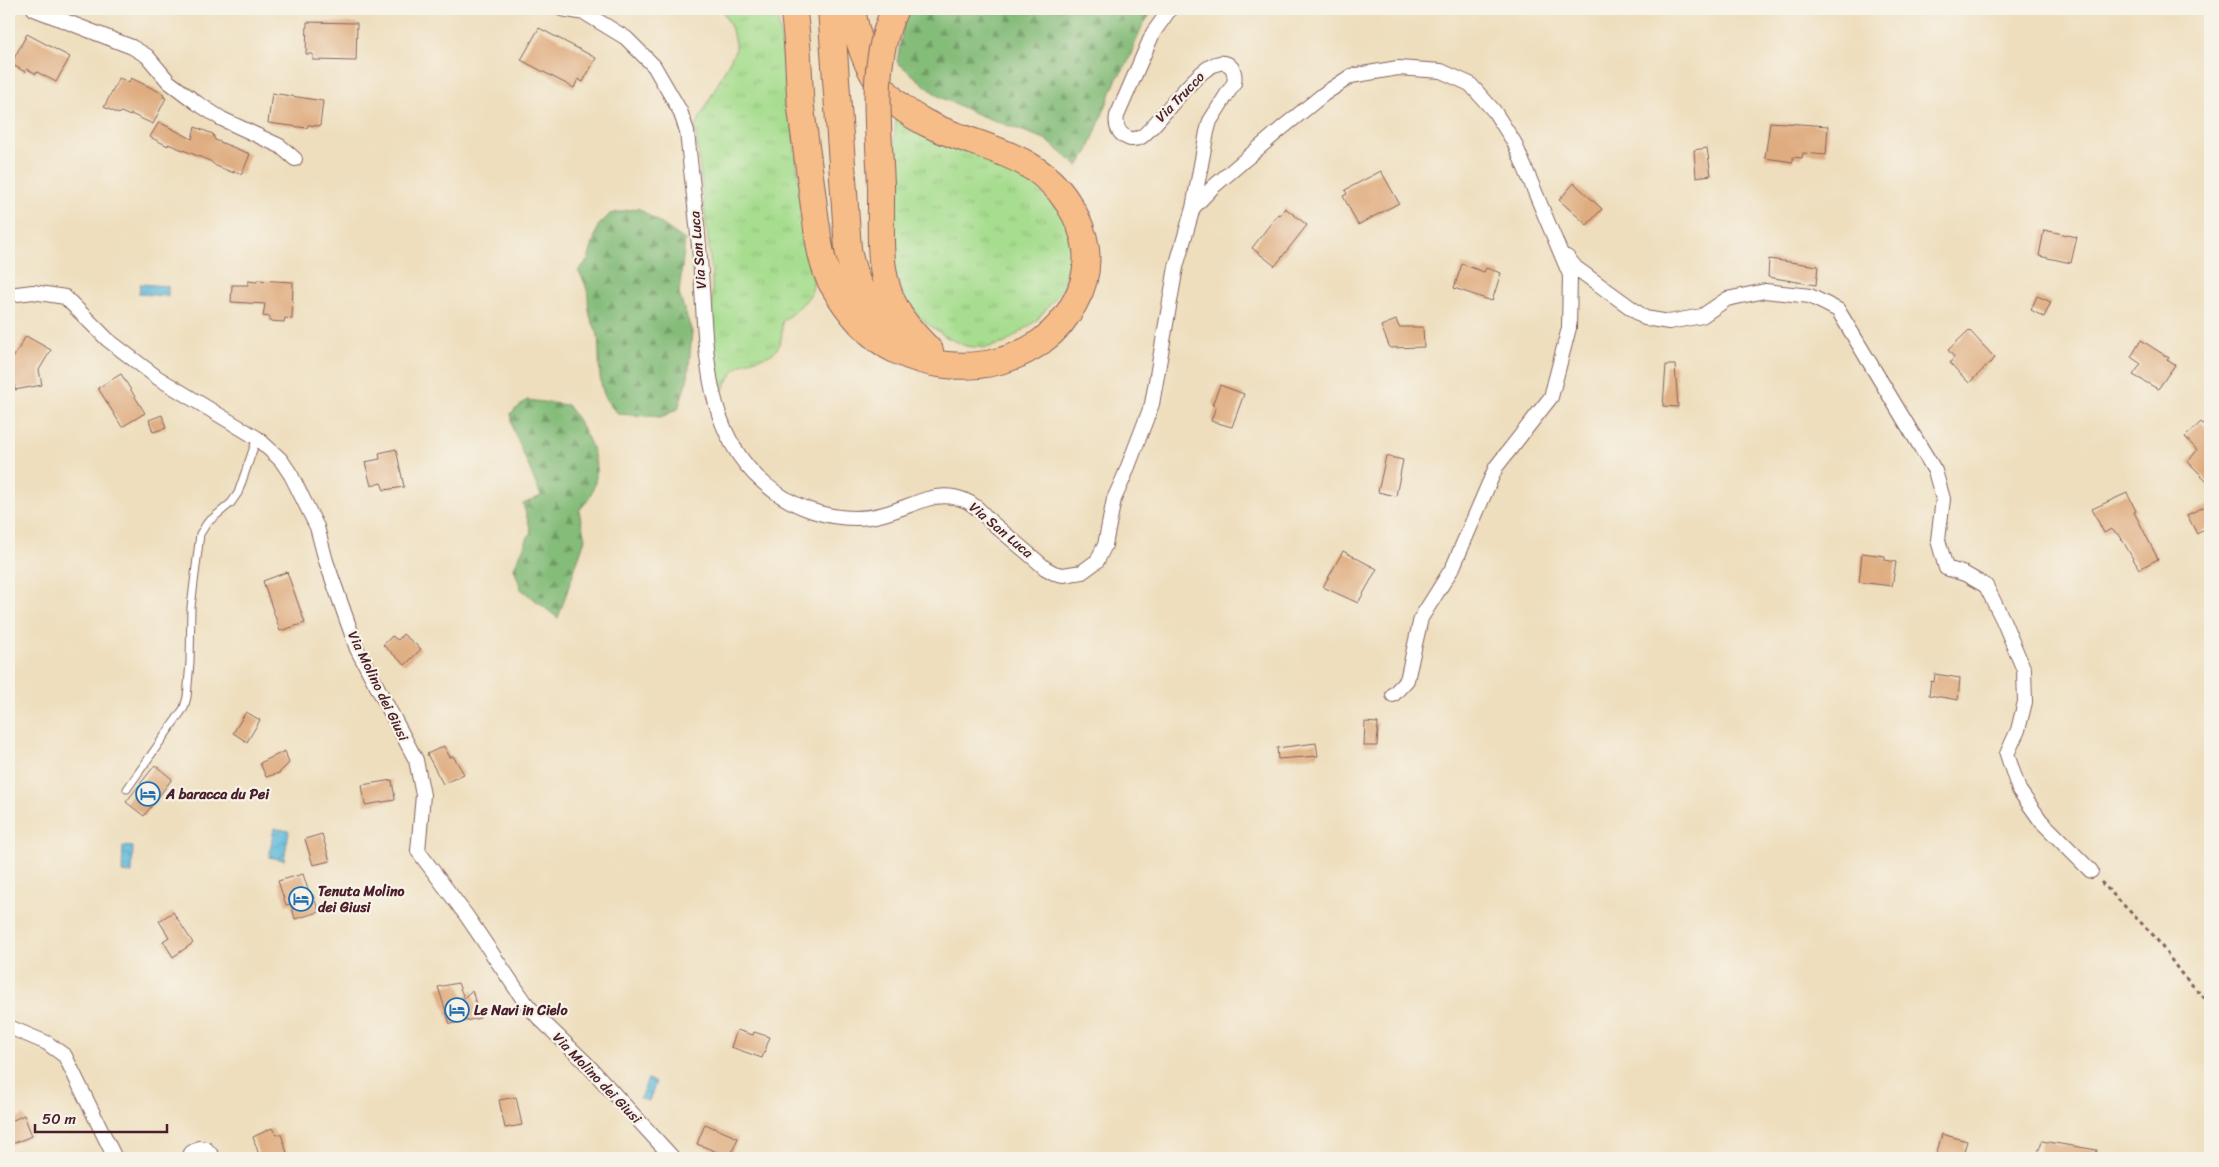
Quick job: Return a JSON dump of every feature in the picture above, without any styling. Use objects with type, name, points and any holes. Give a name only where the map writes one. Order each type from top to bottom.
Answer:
[{"type":"highway","points":[[793,9],[801,108],[819,248],[832,284],[863,326],[895,350],[931,363],[982,364],[1014,357],[1033,349],[1059,327],[1069,314],[1084,283],[1086,249],[1075,214],[1066,199],[1054,185],[1028,163],[930,126],[898,104],[884,90],[871,68],[858,41],[852,9]]},
{"type":"highway","points":[[831,9],[848,250],[858,287],[877,316],[894,332],[961,365]]},
{"type":"highway","points":[[895,9],[882,43],[879,65],[882,264],[896,311],[930,351]]},
{"type":"street","points":[[34,9],[132,47],[147,56],[169,82],[197,103],[222,120],[280,146],[295,160]]},
{"type":"street","name":"Via San Luca","points":[[562,9],[585,13],[626,38],[654,66],[680,111],[687,131],[700,259],[704,329],[717,412],[731,444],[752,473],[782,497],[817,512],[854,518],[881,516],[932,498],[957,498],[973,504],[1054,573],[1073,574],[1090,567],[1102,554],[1114,499],[1152,404],[1176,267],[1193,208]]},
{"type":"street","name":"Via Trucco","points":[[1170,9],[1152,33],[1116,122],[1117,128],[1124,137],[1130,139],[1142,137],[1168,106],[1212,64],[1222,62],[1231,67],[1235,78],[1234,83],[1209,126],[1193,208]]},
{"type":"street","points":[[1193,208],[1213,187],[1282,128],[1324,94],[1351,76],[1398,68],[1441,71],[1470,84],[1494,111],[1514,142],[1570,275],[1569,328],[1551,397],[1496,467],[1453,567],[1421,618],[1407,680],[1393,695]]},
{"type":"street","points":[[1555,243],[1576,268],[1645,318],[1669,322],[1702,316],[1727,299],[1765,291],[1810,296],[1838,310],[1935,471],[1943,499],[1938,540],[1946,568],[1965,574],[1986,586],[2024,670],[2025,702],[2018,730],[2007,754],[2019,790],[2041,821],[2091,872]]},
{"type":"street","name":"Via Molino dei Giusi","points":[[9,295],[33,292],[65,297],[108,340],[158,378],[257,438],[281,460],[317,527],[326,560],[357,649],[416,760],[423,795],[418,851],[466,915],[525,1002],[584,1061],[673,1158]]},
{"type":"street","points":[[9,1027],[46,1043],[64,1056],[115,1158]]},
{"type":"street","points":[[189,1158],[191,1153],[198,1148],[206,1149],[214,1158]]},
{"type":"lane","points":[[127,789],[184,708],[187,697],[190,662],[191,607],[200,534],[207,523],[231,503],[238,493],[257,438]]},
{"type":"path","points":[[2091,872],[2155,937],[2180,972],[2210,1004]]},
{"type":"green space","points":[[722,9],[777,9],[813,286],[807,299],[782,322],[781,339],[778,348],[770,355],[740,365],[722,391],[716,382],[712,353],[712,275],[695,127],[736,49],[732,29]]},
{"type":"green space","points":[[909,9],[1154,9],[1142,26],[1127,64],[1116,80],[1088,151],[1078,166],[1045,139],[979,115],[938,96],[897,62],[904,22]]},
{"type":"green space","points":[[896,118],[1025,176],[1054,198],[1069,230],[1071,250],[1062,290],[1037,320],[1005,343],[985,348],[966,346],[948,338],[922,320],[905,298],[896,279],[890,252],[891,180]]},
{"type":"green space","points":[[638,208],[685,240],[679,294],[692,332],[688,377],[678,409],[661,417],[619,414],[606,398],[600,378],[598,335],[589,312],[586,285],[578,271],[588,260],[598,226],[610,214]]},
{"type":"green space","points":[[527,400],[567,405],[586,435],[595,457],[595,480],[591,495],[579,511],[585,539],[558,618],[521,589],[514,568],[531,531],[523,504],[541,496],[513,429],[511,413]]},
{"type":"water","points":[[140,284],[168,286],[168,296],[139,294]]},
{"type":"water","points":[[274,828],[289,831],[284,860],[269,857]]},
{"type":"water","points":[[123,846],[133,847],[132,873],[122,872]]},
{"type":"water","points":[[648,1079],[656,1082],[649,1101],[640,1098]]},
{"type":"building","points":[[307,22],[357,23],[356,61],[313,60],[313,54],[306,54]]},
{"type":"building","points":[[539,28],[596,58],[583,82],[578,79],[574,88],[521,60]]},
{"type":"building","points":[[27,34],[70,57],[56,82],[37,72],[36,74],[27,69],[25,72],[11,64]]},
{"type":"building","points":[[119,78],[129,82],[131,78],[164,94],[163,97],[166,98],[153,124],[131,114],[130,116],[121,112],[119,114],[104,107]]},
{"type":"building","points":[[272,93],[323,101],[320,126],[308,125],[307,128],[268,123]]},
{"type":"building","points":[[159,122],[192,139],[195,127],[213,134],[215,140],[250,154],[242,174],[216,166],[210,161],[168,144],[168,146],[150,137]]},
{"type":"building","points":[[1770,122],[1828,126],[1826,155],[1803,153],[1802,158],[1793,157],[1793,162],[1765,158]]},
{"type":"building","points":[[1707,148],[1711,175],[1696,177],[1694,150]]},
{"type":"building","points":[[1381,171],[1399,203],[1358,225],[1343,196],[1347,194],[1345,190]]},
{"type":"building","points":[[1574,183],[1602,209],[1587,225],[1559,200]]},
{"type":"building","points":[[1285,208],[1307,225],[1275,266],[1252,248],[1278,214],[1280,215]]},
{"type":"building","points":[[2044,230],[2077,237],[2071,263],[2039,256]]},
{"type":"building","points":[[1769,259],[1818,266],[1816,285],[1768,277]]},
{"type":"building","points":[[1462,264],[1484,272],[1486,268],[1501,273],[1492,301],[1454,288]]},
{"type":"building","points":[[257,280],[293,282],[292,319],[285,318],[284,322],[269,321],[270,317],[263,316],[265,304],[231,302],[232,285],[248,285],[248,281],[257,282]]},
{"type":"building","points":[[2037,296],[2051,302],[2044,317],[2031,310]]},
{"type":"building","points":[[1396,320],[1399,327],[1423,327],[1424,347],[1390,348],[1381,326]]},
{"type":"building","points":[[1969,330],[1995,358],[1969,383],[1950,363],[1954,357],[1948,350]]},
{"type":"building","points":[[26,336],[51,350],[39,370],[42,385],[15,390],[10,363]]},
{"type":"building","points":[[2141,340],[2169,358],[2167,360],[2175,365],[2158,389],[2133,375],[2141,364],[2131,357]]},
{"type":"building","points":[[1666,365],[1675,365],[1678,407],[1663,406]]},
{"type":"building","points":[[121,374],[145,413],[122,427],[98,388]]},
{"type":"building","points":[[1220,385],[1244,394],[1232,427],[1211,421],[1216,406],[1212,405]]},
{"type":"building","points":[[162,415],[166,428],[153,432],[149,420]]},
{"type":"building","points":[[2201,422],[2210,431],[2210,484],[2188,462],[2197,450],[2185,437]]},
{"type":"building","points":[[396,449],[404,487],[384,490],[381,483],[371,486],[365,462],[380,459],[379,453]]},
{"type":"building","points":[[1386,456],[1403,460],[1396,496],[1378,492]]},
{"type":"building","points":[[2127,493],[2136,511],[2134,512],[2158,559],[2139,569],[2120,536],[2111,529],[2104,533],[2092,509]]},
{"type":"building","points":[[2210,504],[2210,526],[2197,534],[2187,515]]},
{"type":"building","points":[[1343,551],[1377,569],[1358,603],[1323,587]]},
{"type":"building","points":[[1862,553],[1885,556],[1885,560],[1896,562],[1892,586],[1859,582]]},
{"type":"building","points":[[287,572],[305,623],[280,631],[263,581]]},
{"type":"building","points":[[403,634],[421,649],[405,665],[383,645],[392,636],[398,640]]},
{"type":"building","points":[[1935,674],[1960,678],[1958,700],[1929,695],[1931,681],[1934,682]]},
{"type":"building","points":[[246,712],[260,720],[247,742],[233,733]]},
{"type":"building","points":[[1365,722],[1378,723],[1377,746],[1364,746]]},
{"type":"building","points":[[1316,743],[1318,756],[1278,759],[1277,748]]},
{"type":"building","points":[[444,746],[450,757],[453,756],[464,774],[443,784],[427,754]]},
{"type":"building","points":[[285,751],[289,763],[279,773],[266,777],[260,763]]},
{"type":"building","points":[[155,765],[172,779],[144,816],[126,802]]},
{"type":"building","points":[[392,780],[395,800],[365,805],[362,785]]},
{"type":"building","points":[[322,834],[330,861],[313,865],[305,839]]},
{"type":"building","points":[[303,874],[310,896],[313,895],[319,912],[295,919],[291,904],[286,905],[278,881]]},
{"type":"building","points":[[173,912],[193,943],[173,957],[163,941],[169,937],[159,921]]},
{"type":"building","points":[[458,983],[464,998],[472,990],[480,1018],[450,1024],[438,987]]},
{"type":"building","points":[[737,1030],[753,1035],[754,1032],[770,1037],[762,1058],[731,1047]]},
{"type":"building","points":[[516,1097],[522,1125],[505,1128],[499,1100]]},
{"type":"building","points":[[24,1115],[32,1136],[9,1145],[9,1122]]},
{"type":"building","points":[[705,1124],[738,1138],[730,1157],[697,1144]]},
{"type":"building","points":[[272,1128],[276,1135],[281,1134],[287,1153],[273,1158],[260,1158],[253,1137]]},
{"type":"building","points":[[1942,1134],[1967,1141],[1962,1158],[1936,1155]]},
{"type":"building","points":[[2042,1141],[2097,1150],[2096,1158],[2036,1158]]},
{"type":"place","name":"A baracca du Pei","points":[[148,794]]},
{"type":"place","name":"Tenuta Molino dei Giusi","points":[[301,899]]},
{"type":"place","name":"Le Navi in Cielo","points":[[457,1010]]}]
